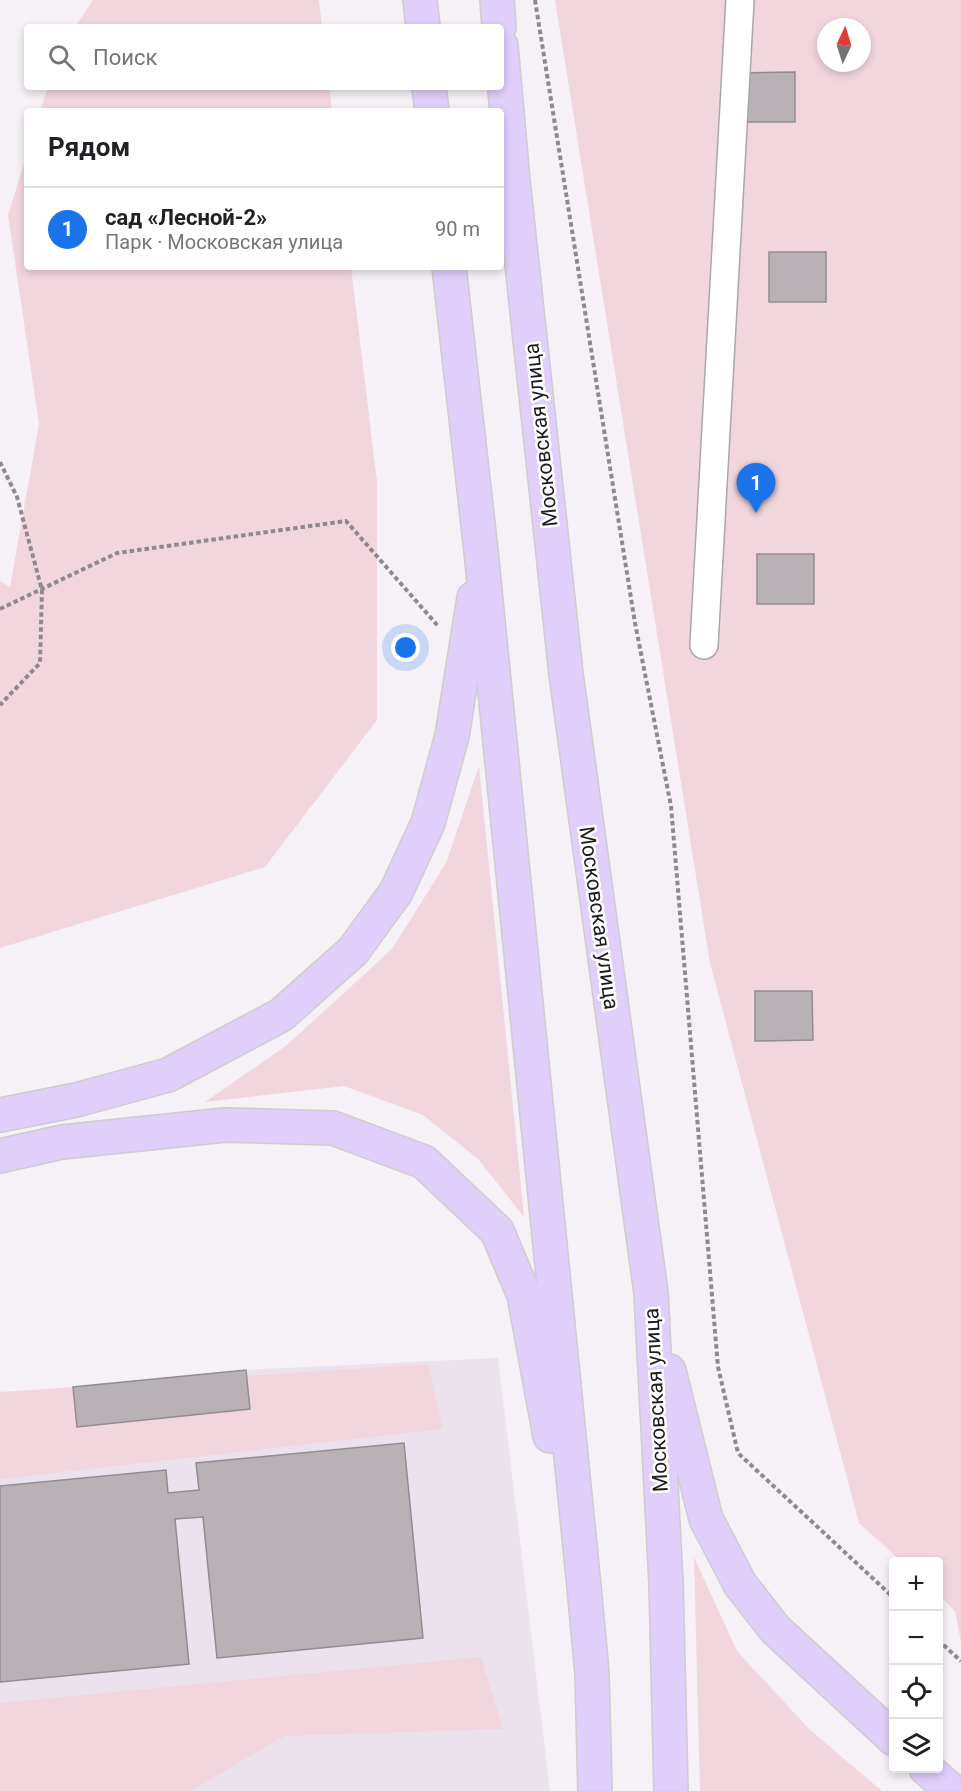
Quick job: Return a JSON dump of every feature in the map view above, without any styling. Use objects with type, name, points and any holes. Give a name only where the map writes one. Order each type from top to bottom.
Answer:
[{"type":"main road","points":[[420,0],[423,24]]},
{"type":"main road","points":[[497,0],[499,24]]},
{"type":"main road","name":"Московская улица","points":[[504,78],[566,675],[651,1293],[666,1583],[671,1791]]},
{"type":"main road","points":[[429,90],[432,108]]},
{"type":"main road","points":[[449,270],[481,551],[584,1587],[592,1673],[595,1791]]},
{"type":"main road","points":[[0,1115],[76,1100],[168,1074],[281,1015],[353,951],[396,892],[428,823],[452,736],[481,551]]},
{"type":"main road","points":[[0,1156],[62,1142],[225,1125],[333,1128],[424,1162],[497,1231],[524,1295],[559,1485],[584,1587]]},
{"type":"main road","points":[[651,1293],[706,1519],[740,1584],[775,1629],[889,1734]]},
{"type":"main road","points":[[932,1773],[952,1791]]},
{"type":"street","points":[[704,645],[740,0]]},
{"type":"path","points":[[535,0],[635,623],[671,806],[718,1367],[725,1399],[738,1453],[889,1593]]},
{"type":"path","points":[[0,462],[17,496],[42,590],[40,663],[0,705]]},
{"type":"path","points":[[0,609],[117,553],[346,520],[444,633]]},
{"type":"path","points":[[943,1644],[961,1661]]},
{"type":"shaded area","points":[[93,0],[319,0],[322,24],[77,24]]},
{"type":"shaded area","points":[[555,0],[961,0],[961,1642],[955,1611],[943,1599],[943,1557],[897,1557],[859,1523],[710,963]]},
{"type":"shaded area","points":[[47,90],[329,90],[332,108],[41,108]]},
{"type":"shaded area","points":[[24,164],[24,270],[351,270],[377,482],[377,720],[265,867],[0,948],[0,581],[10,587],[39,424],[8,215]]},
{"type":"shaded area","points":[[479,766],[524,1217],[478,1159],[423,1115],[344,1086],[205,1102],[287,1045],[392,949],[446,863]]},
{"type":"shaded area","points":[[498,1358],[550,1791],[0,1791],[0,1394],[246,1370]]},
{"type":"shaded area","points":[[428,1364],[443,1429],[0,1479],[0,1392]]},
{"type":"shaded area","points":[[694,1557],[737,1651],[809,1729],[882,1791],[700,1791]]},
{"type":"shaded area","points":[[481,1657],[503,1729],[284,1736],[191,1791],[0,1791],[0,1703]]},
{"type":"building","points":[[795,72],[795,122],[738,122],[737,73]]},
{"type":"building","points":[[769,252],[826,252],[826,302],[769,302]]},
{"type":"building","points":[[757,554],[814,554],[814,604],[757,604]]},
{"type":"building","points":[[755,991],[812,991],[813,1040],[755,1041]]},
{"type":"building","points":[[246,1370],[250,1409],[77,1427],[73,1387]]},
{"type":"building","points":[[404,1443],[423,1638],[217,1658],[203,1517],[175,1519],[189,1664],[0,1682],[0,1486],[166,1470],[168,1493],[199,1490],[196,1463]]},
{"type":"place","name":"сад «Лесной-2»","points":[[756,513]]}]
